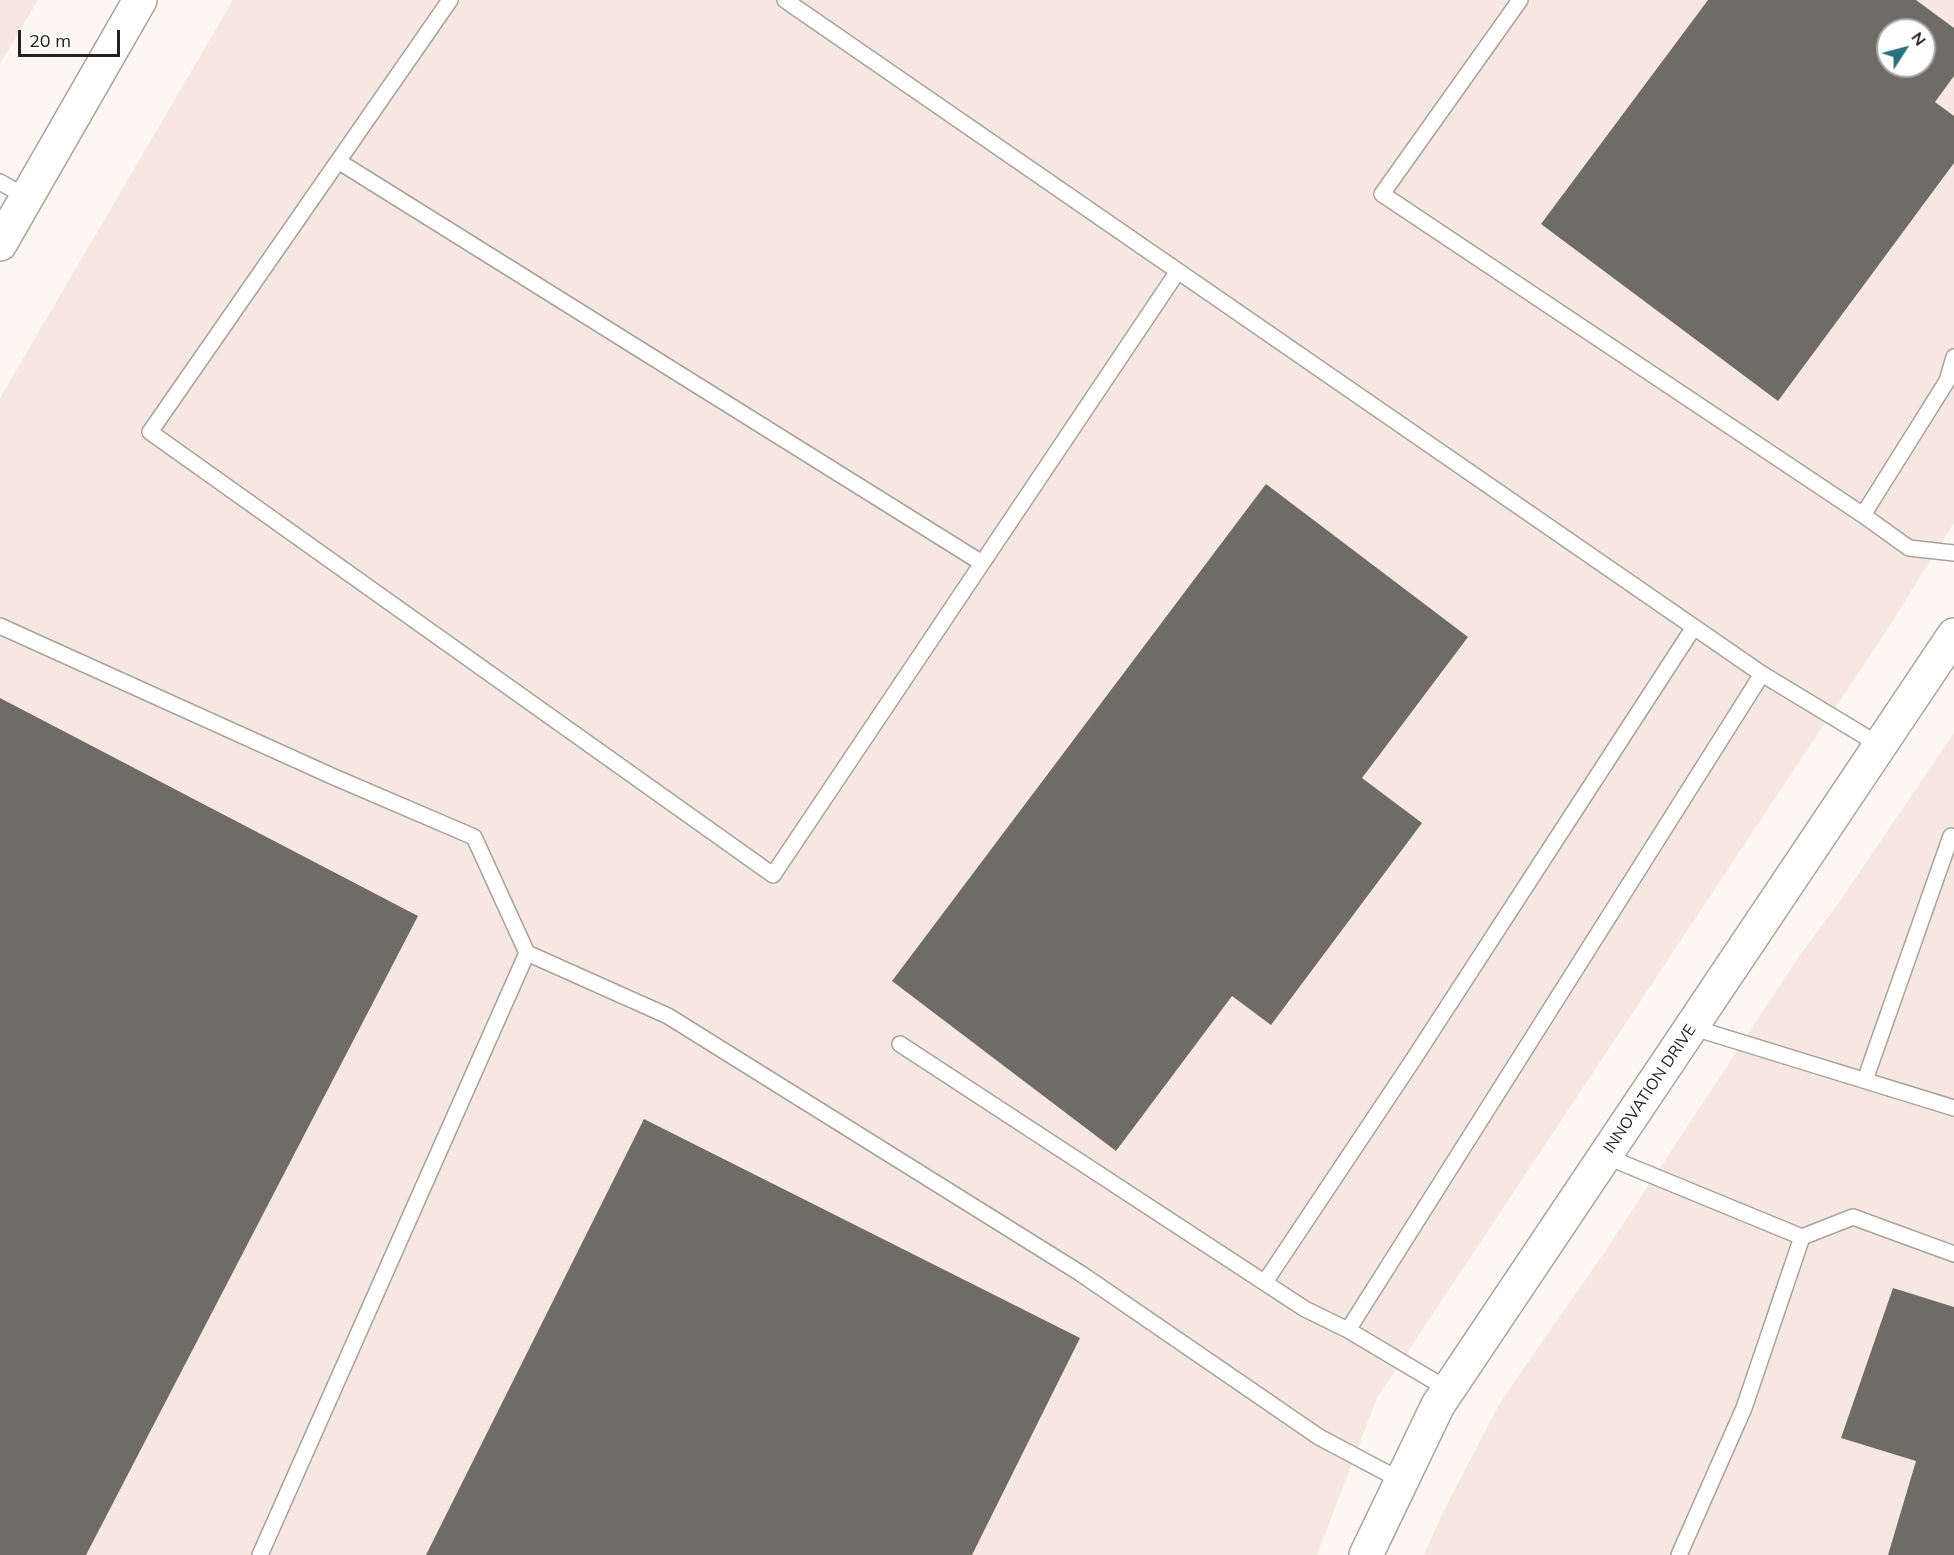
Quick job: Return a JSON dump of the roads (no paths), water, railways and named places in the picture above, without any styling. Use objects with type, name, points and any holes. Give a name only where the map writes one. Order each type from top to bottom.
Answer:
[{"type":"street","points":[[0,244],[140,0]]},
{"type":"street","name":"INNOVATION DRIVE","points":[[1366,1555],[1438,1405],[1954,634]]},
{"type":"lane","points":[[450,0],[150,432],[773,875],[1178,271]]},
{"type":"lane","points":[[785,0],[1762,674],[1881,746]]},
{"type":"lane","points":[[1520,0],[1382,194],[1909,548],[1954,553]]},
{"type":"lane","points":[[338,161],[982,563]]},
{"type":"lane","points":[[0,182],[28,198]]},
{"type":"lane","points":[[1863,515],[1947,381],[1954,357]]},
{"type":"lane","points":[[0,626],[323,772],[474,837],[526,953],[668,1016],[1080,1273],[1319,1437],[1401,1481]]},
{"type":"lane","points":[[1265,1282],[1413,1060],[1694,627]]},
{"type":"lane","points":[[1348,1330],[1762,674]]},
{"type":"lane","points":[[1864,1080],[1951,836]]},
{"type":"lane","points":[[260,1555],[526,953]]},
{"type":"lane","points":[[1691,1027],[1954,1108]]},
{"type":"lane","points":[[900,1044],[1305,1309],[1348,1330],[1449,1390]]},
{"type":"lane","points":[[1605,1156],[1802,1237],[1853,1217],[1954,1254]]},
{"type":"lane","points":[[1679,1555],[1744,1408],[1802,1237]]}]
